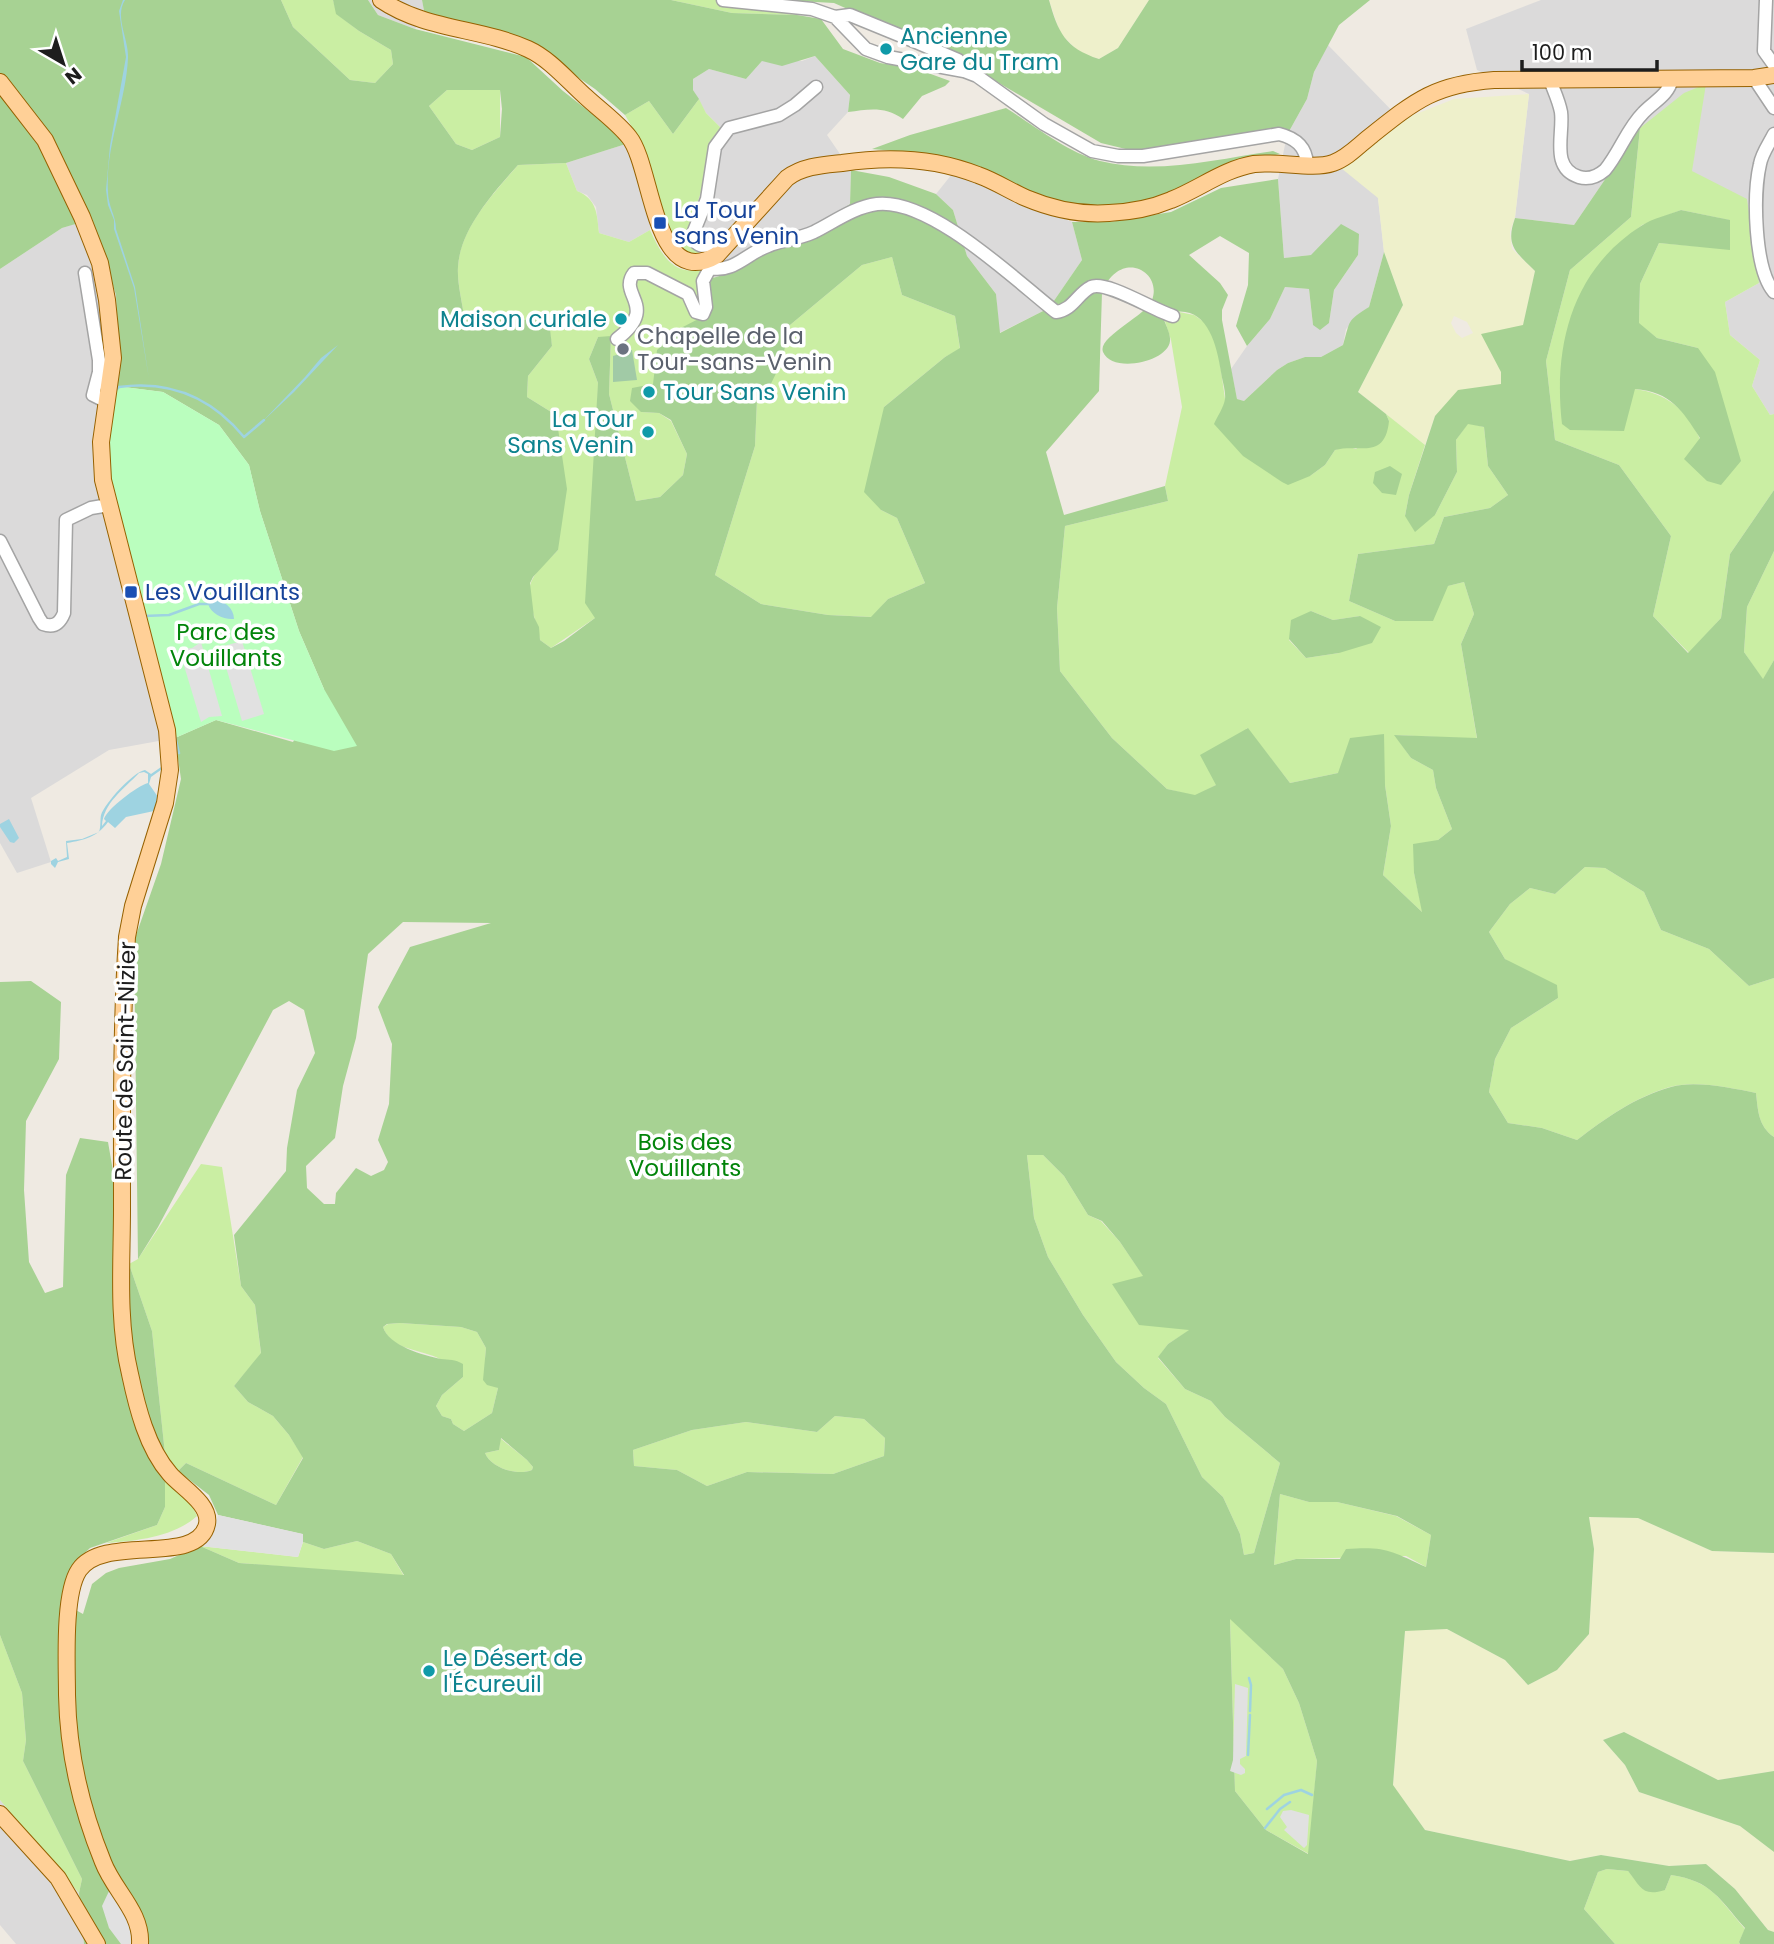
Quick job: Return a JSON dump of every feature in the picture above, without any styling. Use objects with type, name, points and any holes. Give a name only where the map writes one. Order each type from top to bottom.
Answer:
[{"type":"main road","points":[[381,0],[401,12],[526,48],[540,56],[632,141],[663,232],[675,253],[691,262],[708,264],[787,178],[801,170],[831,164],[887,158],[946,166],[980,175],[1044,205],[1097,214],[1126,212],[1158,204],[1250,165],[1325,165],[1340,160],[1407,107],[1444,87],[1475,81],[1754,78],[1774,75]]},
{"type":"main road","name":"Route de Saint-Nizier","points":[[0,82],[45,140],[82,217],[100,263],[113,358],[101,459],[103,480],[167,730],[170,770],[165,803],[133,906],[127,937],[122,1142],[124,1335],[132,1384],[154,1450],[170,1474],[200,1503],[207,1517],[207,1526],[199,1536],[178,1546],[103,1553],[92,1558],[77,1574],[70,1598],[67,1695],[69,1734],[80,1796],[103,1865],[135,1915],[141,1931],[141,1944]]},
{"type":"main road","points":[[0,1814],[43,1858],[58,1878],[97,1944]]},
{"type":"street","points":[[723,0],[811,9],[835,17],[850,15],[958,61],[964,71]]},
{"type":"street","points":[[1766,0],[1764,51],[1774,65]]},
{"type":"street","points":[[835,17],[860,44],[876,54],[964,71],[995,87],[1054,130],[1092,150],[1118,156],[1143,156],[1279,134],[1291,137],[1303,148],[1307,164]]},
{"type":"street","points":[[1754,78],[1774,108]]},
{"type":"street","points":[[1550,80],[1560,111],[1559,150],[1563,162],[1572,174],[1587,178],[1605,170],[1643,112],[1668,90],[1672,79]]},
{"type":"street","points":[[731,241],[726,237],[713,245],[700,246],[692,236],[707,199],[715,147],[729,128],[779,115],[816,87]]},
{"type":"street","points":[[1773,138],[1760,162],[1755,213],[1762,271],[1774,292]]},
{"type":"street","points":[[617,339],[632,328],[638,315],[630,284],[634,273],[647,273],[688,294],[696,312],[703,314],[706,307],[704,281],[708,264],[718,270],[731,268],[765,247],[813,232],[843,216],[878,204],[897,205],[926,214],[1014,276],[1056,312],[1065,311],[1089,288],[1097,286],[1131,297],[1159,312],[1173,316]]},
{"type":"street","points":[[85,273],[99,360],[93,395],[107,401]]},
{"type":"street","points":[[0,541],[39,618],[43,624],[55,625],[64,613],[66,520],[91,508],[109,505]]},
{"type":"shaded area","points":[[368,0],[422,0],[425,16],[415,29],[378,15]]},
{"type":"shaded area","points":[[1541,0],[1774,0],[1774,414],[1770,415],[1752,386],[1760,360],[1730,335],[1725,302],[1759,283],[1692,171],[1640,128],[1574,225],[1515,218],[1529,94],[1477,70],[1466,29]]},
{"type":"shaded area","points":[[1328,45],[1401,120],[1378,198],[1384,252],[1369,307],[1346,329],[1343,345],[1321,357],[1305,357],[1288,363],[1244,401],[1237,399],[1231,369],[1270,319],[1285,287],[1309,289],[1313,325],[1329,323],[1334,290],[1358,255],[1284,258],[1278,179],[1287,135],[1307,99],[1314,72]]},
{"type":"shaded area","points":[[815,56],[850,95],[848,112],[827,135],[851,170],[850,204],[811,230],[755,256],[723,275],[714,277],[703,255],[692,248],[686,237],[722,129],[706,113],[693,90],[693,79],[709,69],[746,79],[762,61],[802,61]]},
{"type":"shaded area","points":[[629,143],[650,215],[650,230],[629,242],[599,233],[596,207],[587,195],[577,191],[566,163]]},
{"type":"shaded area","points":[[952,174],[1072,222],[1082,260],[1049,308],[999,333],[996,294],[967,256],[953,210],[936,194]]},
{"type":"shaded area","points":[[92,218],[116,295],[118,353],[175,738],[109,750],[31,798],[51,862],[17,873],[0,843],[0,269],[62,228]]},
{"type":"shaded area","points":[[242,641],[264,714],[242,721],[220,647]]},
{"type":"shaded area","points":[[201,642],[222,716],[209,717],[201,722],[179,649],[192,648]]},
{"type":"shaded area","points":[[218,1515],[303,1534],[298,1557],[200,1546],[214,1531]]},
{"type":"shaded area","points":[[1235,1684],[1248,1688],[1246,1756],[1240,1759],[1245,1773],[1241,1775],[1230,1771],[1233,1760]]},
{"type":"shaded area","points":[[0,1800],[79,1893],[84,1944],[16,1944],[0,1925]]},
{"type":"shaded area","points":[[1291,1810],[1309,1815],[1307,1845],[1304,1848],[1284,1830],[1287,1827],[1280,1817],[1283,1811]]},
{"type":"shaded area","points":[[110,1889],[132,1919],[134,1944],[121,1944],[109,1928],[102,1906]]},
{"type":"green space","name":"Bois des Vouillants","points":[[0,0],[281,0],[293,27],[350,80],[375,83],[393,64],[391,50],[336,14],[333,0],[368,0],[378,15],[415,29],[526,57],[563,91],[629,143],[566,163],[518,165],[480,212],[460,253],[458,279],[464,316],[549,321],[552,346],[528,376],[527,397],[556,415],[567,489],[558,550],[530,583],[540,640],[551,648],[595,618],[585,603],[598,383],[589,359],[598,337],[611,336],[609,394],[636,501],[660,497],[683,475],[687,454],[671,420],[659,413],[641,412],[630,401],[632,388],[653,384],[657,350],[679,329],[708,314],[709,279],[723,275],[755,256],[811,230],[850,204],[851,170],[889,177],[936,194],[953,210],[967,256],[996,294],[1000,333],[1049,308],[1082,260],[1072,222],[1110,222],[1171,212],[1221,188],[1278,179],[1284,258],[1311,255],[1341,224],[1359,234],[1358,255],[1334,290],[1329,323],[1320,330],[1313,325],[1309,289],[1285,287],[1270,319],[1247,346],[1236,326],[1248,285],[1249,253],[1220,236],[1189,255],[1220,283],[1228,295],[1222,310],[1222,320],[1237,399],[1244,401],[1288,363],[1305,357],[1321,357],[1343,345],[1350,322],[1369,307],[1384,252],[1403,305],[1358,392],[1386,414],[1389,421],[1386,433],[1376,446],[1335,450],[1325,465],[1310,476],[1288,485],[1282,482],[1243,456],[1214,424],[1224,402],[1224,389],[1212,336],[1198,318],[1189,313],[1163,315],[1170,341],[1160,355],[1150,360],[1128,364],[1108,359],[1103,352],[1107,340],[1148,306],[1154,290],[1146,273],[1129,268],[1119,271],[1102,292],[1099,391],[1046,452],[1064,515],[1165,486],[1168,501],[1065,526],[1057,608],[1060,671],[1112,738],[1167,789],[1195,795],[1216,785],[1200,755],[1248,728],[1290,783],[1338,773],[1350,738],[1384,734],[1385,785],[1391,826],[1383,875],[1422,912],[1414,873],[1413,844],[1438,840],[1452,829],[1436,788],[1433,770],[1411,758],[1394,735],[1477,738],[1461,644],[1474,614],[1464,582],[1448,586],[1433,621],[1395,621],[1349,601],[1358,554],[1434,544],[1444,517],[1490,508],[1508,495],[1488,466],[1484,427],[1468,424],[1456,440],[1457,472],[1435,515],[1415,532],[1405,516],[1409,495],[1435,416],[1458,390],[1501,384],[1501,372],[1481,334],[1523,325],[1535,271],[1514,248],[1511,235],[1515,218],[1574,225],[1640,128],[1631,217],[1570,270],[1546,361],[1555,440],[1619,465],[1671,536],[1653,616],[1688,653],[1721,618],[1730,554],[1774,490],[1774,551],[1747,607],[1744,652],[1763,679],[1774,660],[1774,978],[1749,986],[1709,949],[1661,930],[1644,892],[1605,868],[1585,867],[1555,894],[1530,888],[1510,904],[1489,932],[1505,959],[1557,985],[1558,998],[1511,1028],[1495,1059],[1489,1092],[1508,1123],[1542,1128],[1577,1140],[1633,1102],[1671,1087],[1702,1085],[1756,1093],[1762,1123],[1774,1137],[1774,1553],[1712,1551],[1638,1518],[1589,1517],[1594,1549],[1589,1634],[1557,1670],[1528,1685],[1505,1660],[1447,1629],[1405,1631],[1393,1785],[1425,1830],[1570,1861],[1601,1855],[1669,1866],[1706,1864],[1735,1889],[1768,1930],[1774,1932],[1774,1944],[1740,1944],[1745,1928],[1714,1893],[1696,1882],[1671,1875],[1665,1890],[1651,1892],[1639,1886],[1628,1871],[1607,1869],[1598,1872],[1584,1909],[1615,1944],[84,1944],[79,1893],[82,1879],[23,1761],[26,1740],[22,1693],[0,1635],[0,982],[31,981],[61,1002],[59,1059],[26,1121],[24,1190],[29,1262],[45,1293],[63,1287],[66,1175],[80,1138],[108,1142],[129,1264],[152,1331],[165,1454],[165,1507],[157,1525],[90,1548],[71,1566],[63,1603],[83,1614],[92,1584],[106,1573],[119,1568],[170,1559],[200,1546],[239,1563],[404,1575],[391,1554],[357,1541],[324,1549],[303,1542],[302,1534],[218,1515],[209,1495],[178,1471],[186,1463],[276,1505],[303,1458],[273,1416],[248,1402],[234,1386],[261,1353],[255,1305],[241,1286],[234,1235],[286,1171],[287,1148],[297,1090],[315,1053],[304,1010],[289,1001],[273,1010],[158,1227],[138,1259],[134,941],[161,864],[181,779],[175,738],[216,720],[293,742],[324,689],[299,631],[260,511],[249,465],[219,425],[163,392],[116,386],[116,295],[92,219],[62,228],[0,269]],"holes":[[[447,90],[500,90],[500,137],[472,150],[456,144],[429,106]],[[892,257],[902,295],[955,316],[960,348],[884,407],[864,492],[881,510],[897,518],[925,583],[888,599],[871,617],[828,615],[761,604],[715,575],[755,446],[757,399],[766,394],[782,361],[790,325],[862,265]],[[403,922],[491,923],[410,947],[378,1007],[392,1044],[389,1104],[378,1140],[388,1162],[384,1170],[371,1176],[356,1168],[336,1193],[335,1204],[324,1204],[307,1188],[306,1166],[335,1138],[343,1086],[356,1038],[368,954]],[[1027,1155],[1043,1155],[1064,1176],[1088,1215],[1102,1221],[1143,1276],[1112,1284],[1139,1325],[1189,1330],[1168,1344],[1158,1357],[1185,1389],[1211,1401],[1225,1417],[1280,1463],[1254,1553],[1244,1555],[1240,1534],[1223,1497],[1202,1477],[1166,1404],[1116,1362],[1083,1315],[1048,1257],[1034,1218]],[[400,1323],[461,1327],[477,1332],[486,1348],[483,1380],[487,1385],[498,1388],[492,1413],[464,1431],[453,1424],[451,1419],[442,1416],[436,1406],[442,1395],[463,1377],[463,1364],[408,1349],[386,1334],[383,1327]],[[835,1416],[864,1419],[885,1438],[884,1456],[833,1474],[747,1472],[707,1486],[677,1470],[634,1466],[633,1450],[692,1430],[746,1422],[817,1432]],[[501,1438],[533,1467],[526,1472],[505,1469],[493,1463],[485,1453],[499,1450]],[[1280,1494],[1309,1502],[1337,1502],[1397,1516],[1431,1535],[1426,1567],[1396,1553],[1370,1548],[1346,1549],[1340,1559],[1296,1559],[1274,1565]],[[1230,1619],[1283,1669],[1299,1703],[1317,1761],[1308,1854],[1266,1830],[1235,1791]]]},
{"type":"green space","points":[[281,0],[333,0],[337,14],[391,50],[393,64],[375,83],[350,80],[293,27]]},
{"type":"green space","points":[[422,0],[671,0],[732,13],[797,15],[821,19],[843,49],[880,63],[917,69],[950,81],[922,96],[903,119],[883,110],[848,112],[850,95],[815,56],[782,66],[762,61],[746,79],[709,69],[693,79],[693,90],[699,99],[673,134],[649,101],[625,115],[595,89],[532,46],[425,16]]},
{"type":"green space","points":[[671,0],[780,0],[792,2],[797,15],[732,13]]},
{"type":"green space","points":[[780,0],[1049,0],[1065,37],[1078,50],[1099,59],[1118,48],[1149,0],[1370,0],[1339,25],[1314,72],[1307,99],[1287,135],[1134,151],[1101,143],[987,76],[966,66],[924,55],[920,41],[834,3]]},
{"type":"green space","points":[[1049,0],[1149,0],[1118,48],[1099,59],[1080,53],[1060,33]]},
{"type":"green space","points":[[1706,84],[1692,171],[1747,199],[1759,283],[1725,302],[1730,335],[1760,360],[1752,386],[1770,415],[1774,414],[1774,490],[1730,554],[1721,618],[1689,653],[1653,616],[1671,536],[1619,465],[1555,440],[1546,361],[1570,270],[1631,217],[1640,128],[1684,93]],"holes":[[[1681,210],[1729,220],[1730,249],[1659,243],[1640,284],[1639,324],[1657,338],[1698,348],[1707,481],[1701,442],[1688,418],[1674,404],[1656,394],[1635,389],[1615,247],[1642,225]]]},
{"type":"green space","points":[[447,90],[500,90],[500,137],[472,150],[456,144],[429,106]]},
{"type":"green space","points":[[1529,94],[1515,217],[1510,232],[1512,249],[1535,271],[1523,326],[1501,372],[1501,385],[1435,416],[1425,445],[1358,392],[1403,305],[1384,252],[1378,198],[1341,168],[1401,120],[1454,99]],"holes":[[[1454,316],[1467,322],[1473,333],[1462,338],[1451,323]]]},
{"type":"green space","points":[[699,99],[706,113],[722,129],[686,237],[692,248],[703,255],[688,255],[672,236],[640,141],[625,115],[649,101],[673,134]]},
{"type":"green space","points":[[1006,108],[1075,151],[1100,161],[1121,165],[1165,166],[1273,151],[1280,154],[1243,161],[1168,197],[1129,205],[1085,206],[1042,197],[977,166],[928,154],[872,149],[910,135]]},
{"type":"green space","points":[[566,163],[577,191],[589,198],[595,208],[599,233],[629,242],[650,230],[669,262],[684,270],[703,269],[714,277],[709,280],[711,306],[653,384],[641,412],[659,413],[671,421],[687,454],[683,475],[660,497],[636,501],[609,394],[611,337],[598,337],[589,359],[598,383],[595,618],[551,648],[540,640],[532,610],[530,586],[540,568],[558,550],[556,415],[527,397],[528,376],[552,346],[548,321],[464,316],[458,267],[460,253],[472,225],[489,199],[518,165]]},
{"type":"green space","points":[[1681,210],[1730,220],[1730,250],[1659,243],[1640,284],[1639,323],[1657,338],[1698,348],[1715,372],[1741,461],[1721,485],[1707,481],[1684,459],[1700,438],[1681,411],[1667,398],[1658,394],[1635,389],[1624,431],[1570,430],[1562,424],[1561,366],[1565,339],[1572,312],[1583,287],[1617,244],[1646,223]]},
{"type":"green space","points":[[892,257],[902,295],[955,316],[960,349],[945,357],[884,407],[881,510],[897,518],[925,583],[888,599],[872,617],[828,615],[761,604],[715,575],[755,446],[757,399],[782,361],[790,325],[862,265]]},
{"type":"green space","points":[[1174,311],[1194,315],[1207,324],[1218,349],[1225,399],[1310,476],[1325,465],[1335,450],[1346,446],[1356,449],[1389,421],[1386,414],[1425,445],[1405,516],[1435,515],[1457,472],[1456,440],[1468,423],[1484,427],[1488,466],[1508,495],[1490,508],[1444,517],[1434,544],[1358,554],[1349,601],[1395,621],[1448,586],[1464,582],[1474,614],[1461,644],[1477,739],[1395,735],[1411,758],[1433,770],[1436,788],[1452,829],[1438,840],[1414,873],[1423,913],[1383,875],[1391,826],[1385,785],[1338,773],[1290,783],[1247,728],[1216,785],[1195,796],[1167,789],[1112,738],[1060,671],[1057,608],[1065,526],[1168,501],[1165,486],[1182,407],[1171,340],[1163,315]],"holes":[[[1311,611],[1333,620],[1360,616],[1339,653],[1306,658],[1289,640]]]},
{"type":"green space","points":[[632,350],[637,380],[613,382],[613,356]]},
{"type":"green space","name":"Parc des Vouillants","points":[[116,386],[163,392],[219,425],[249,465],[260,511],[299,631],[324,689],[357,746],[334,751],[216,720],[175,738],[114,498],[108,463],[108,438]]},
{"type":"green space","points":[[1390,466],[1402,474],[1396,495],[1382,493],[1373,483],[1375,472]]},
{"type":"green space","points":[[1774,551],[1774,660],[1763,680],[1744,652],[1747,607]]},
{"type":"green space","points":[[1311,611],[1333,620],[1360,616],[1381,627],[1372,643],[1339,653],[1306,658],[1289,639],[1291,620]]},
{"type":"green space","points":[[1585,867],[1605,868],[1644,892],[1661,930],[1709,949],[1749,986],[1774,978],[1774,1137],[1762,1123],[1756,1093],[1701,1085],[1680,1085],[1645,1096],[1610,1116],[1577,1140],[1542,1128],[1508,1123],[1489,1092],[1495,1059],[1511,1028],[1558,998],[1505,959],[1489,932],[1510,904],[1530,888],[1555,894]]},
{"type":"green space","points":[[1027,1155],[1043,1155],[1064,1176],[1088,1215],[1101,1221],[1120,1242],[1144,1277],[1113,1285],[1190,1330],[1168,1344],[1158,1358],[1185,1389],[1211,1401],[1225,1417],[1280,1463],[1254,1553],[1244,1555],[1240,1534],[1223,1497],[1202,1477],[1166,1404],[1116,1362],[1083,1315],[1048,1257],[1034,1218]]},
{"type":"green space","points":[[201,1164],[222,1167],[241,1286],[255,1305],[261,1354],[234,1386],[248,1402],[273,1416],[303,1457],[276,1505],[186,1463],[178,1471],[165,1454],[152,1331],[129,1264],[138,1259]]},
{"type":"green space","points":[[400,1323],[461,1327],[477,1332],[486,1348],[485,1361],[493,1385],[498,1388],[492,1413],[464,1431],[453,1424],[451,1419],[442,1416],[436,1406],[442,1395],[463,1377],[440,1359],[393,1341],[383,1327]]},
{"type":"green space","points":[[835,1416],[864,1419],[885,1438],[884,1456],[833,1474],[747,1472],[707,1486],[677,1470],[634,1466],[633,1450],[692,1430],[746,1422],[817,1432]]},
{"type":"green space","points":[[500,1438],[527,1460],[533,1467],[532,1470],[512,1471],[499,1467],[488,1458],[485,1453],[499,1450]]},
{"type":"green space","points":[[165,1479],[190,1501],[197,1516],[166,1533],[106,1543],[157,1525],[165,1507]]},
{"type":"green space","points":[[1280,1494],[1309,1502],[1337,1502],[1396,1516],[1431,1535],[1426,1567],[1406,1556],[1296,1559],[1274,1565]]},
{"type":"green space","points":[[1589,1517],[1638,1518],[1712,1551],[1774,1553],[1774,1771],[1718,1780],[1624,1732],[1603,1740],[1625,1765],[1639,1792],[1740,1826],[1774,1852],[1774,1932],[1768,1930],[1735,1889],[1706,1864],[1669,1866],[1601,1855],[1570,1861],[1425,1830],[1393,1786],[1405,1630],[1447,1629],[1505,1660],[1528,1685],[1557,1670],[1589,1634],[1594,1549]]},
{"type":"green space","points":[[357,1541],[391,1554],[404,1576],[239,1563],[200,1546],[298,1557],[303,1542],[324,1549]]},
{"type":"green space","points":[[1230,1618],[1283,1669],[1299,1703],[1317,1761],[1309,1854],[1266,1830],[1235,1791]]},
{"type":"green space","points":[[0,1635],[22,1693],[26,1740],[23,1761],[82,1879],[79,1893],[0,1800]]},
{"type":"green space","points":[[1624,1732],[1718,1780],[1774,1771],[1774,1852],[1740,1826],[1639,1792],[1625,1765],[1603,1740]]},
{"type":"green space","points":[[1607,1869],[1628,1871],[1634,1878],[1665,1890],[1671,1875],[1706,1887],[1721,1900],[1745,1929],[1740,1944],[1615,1944],[1584,1909],[1598,1872]]},
{"type":"water","points":[[123,0],[121,21],[128,58],[124,91],[112,141],[108,197],[135,287],[149,379],[134,288],[114,229],[106,190],[110,146],[126,57],[119,11]]},
{"type":"water","points":[[338,345],[294,392],[262,422],[321,358]]},
{"type":"water","points":[[214,598],[228,606],[234,619],[222,617],[212,611],[208,604]]},
{"type":"water","points":[[164,765],[165,767],[151,777],[149,784],[158,797],[154,811],[126,817],[115,828],[108,822],[99,831],[101,815],[120,789],[140,772],[145,770],[151,774]],"holes":[[[139,773],[148,774],[148,783],[116,804],[106,815],[102,826],[106,810],[115,797]]]},
{"type":"water","points":[[9,819],[19,838],[14,843],[10,842],[0,827],[0,824]]},
{"type":"water","points":[[97,833],[85,839],[67,843],[69,859],[58,862],[55,868],[51,864],[56,858],[58,861],[67,857],[66,841]]},
{"type":"waterway","points":[[116,390],[119,387],[138,385],[188,394],[218,411],[244,437],[264,420]]},
{"type":"waterway","points":[[144,616],[169,615],[199,604],[208,604]]},
{"type":"waterway","points":[[175,736],[179,753]]},
{"type":"waterway","points":[[1249,1678],[1250,1711]]},
{"type":"waterway","points":[[1248,1755],[1250,1715]]},
{"type":"waterway","points":[[1267,1809],[1284,1795],[1301,1790],[1312,1795]]},
{"type":"waterway","points":[[1265,1828],[1280,1809],[1290,1802]]},
{"type":"place","name":"Ancienne Gare du Tram","points":[[886,49]]},
{"type":"place","name":"La Tour sans Venin","points":[[660,223]]},
{"type":"place","name":"Maison curiale","points":[[621,319]]},
{"type":"place","name":"Chapelle de la Tour-sans-Venin","points":[[623,349]]},
{"type":"place","name":"Tour Sans Venin","points":[[649,392]]},
{"type":"place","name":"La Tour Sans Venin","points":[[648,432]]},
{"type":"place","name":"Les Vouillants","points":[[131,592]]},
{"type":"place","name":"Le Désert de l'Écureuil","points":[[429,1671]]}]
